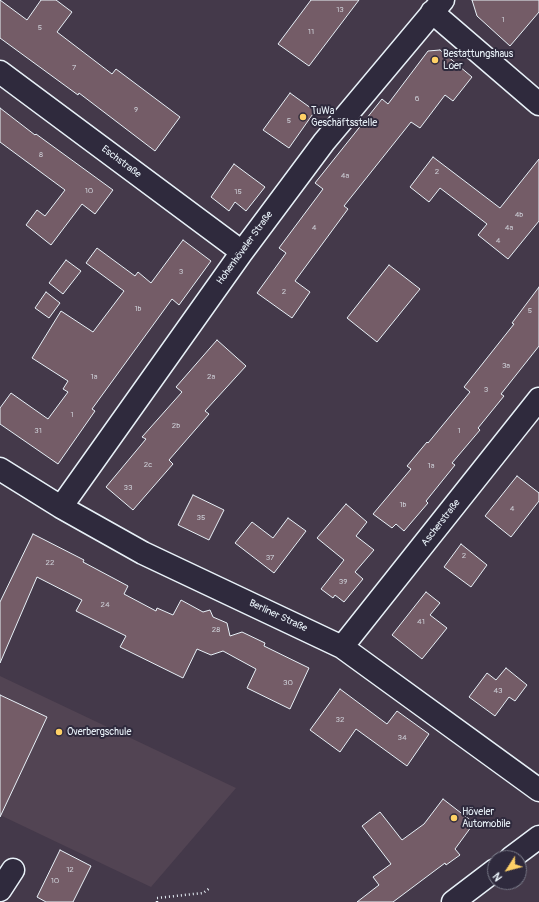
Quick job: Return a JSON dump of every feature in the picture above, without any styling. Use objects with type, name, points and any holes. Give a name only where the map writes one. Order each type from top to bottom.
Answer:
[{"type":"street","points":[[438,6],[539,104]]},
{"type":"street","name":"Hohenhöveler Straße","points":[[61,507],[242,252],[324,142],[438,6]]},
{"type":"street","name":"Eschstraße","points":[[0,72],[242,252]]},
{"type":"street","name":"Ascherstraße","points":[[342,647],[539,399]]},
{"type":"street","name":"Berliner Straße","points":[[0,469],[61,507],[143,553],[342,647],[539,790]]},
{"type":"street","points":[[522,850],[539,837]]},
{"type":"street","points":[[0,890],[13,870]]},
{"type":"street","points":[[453,902],[487,876]]},
{"type":"path","points":[[157,902],[158,898],[203,893],[210,888]]},
{"type":"shaded area","name":"Overbergschule","points":[[0,676],[236,788],[151,887],[0,815]]},
{"type":"building","points":[[0,0],[27,20],[41,0],[56,0],[72,12],[57,32],[112,74],[116,69],[180,117],[155,151],[79,93],[78,95],[0,38]]},
{"type":"building","points":[[311,0],[359,0],[309,66],[278,44]]},
{"type":"building","points":[[472,0],[539,0],[539,12],[510,46],[477,16]]},
{"type":"building","points":[[440,50],[472,77],[453,101],[445,95],[420,128],[411,122],[344,206],[348,209],[295,281],[310,292],[292,318],[257,293],[286,253],[279,248],[323,189],[315,183],[382,99],[388,104],[428,51]]},
{"type":"building","points":[[290,93],[315,111],[289,148],[263,130]]},
{"type":"building","points":[[0,108],[35,135],[36,134],[113,190],[95,214],[82,204],[51,245],[26,225],[37,210],[45,216],[65,190],[0,142]]},
{"type":"building","points":[[433,157],[500,208],[539,159],[539,221],[508,259],[478,235],[487,224],[440,188],[429,202],[410,187]]},
{"type":"building","points":[[234,164],[265,187],[246,211],[235,202],[229,211],[211,197]]},
{"type":"building","points":[[183,240],[211,261],[179,305],[172,299],[92,409],[95,411],[58,464],[0,424],[0,408],[11,393],[48,419],[68,392],[63,389],[68,381],[32,358],[61,311],[93,332],[124,291],[86,263],[97,248],[135,276],[138,272],[151,283]]},
{"type":"building","points":[[66,260],[81,271],[63,294],[49,283]]},
{"type":"building","points":[[389,265],[420,289],[377,342],[347,318]]},
{"type":"building","points":[[539,287],[539,346],[501,394],[504,396],[478,428],[480,430],[452,463],[455,465],[426,501],[428,503],[404,531],[396,524],[392,528],[373,514],[411,469],[407,466],[470,392],[464,387],[514,324],[512,323]]},
{"type":"building","points":[[46,292],[60,303],[49,318],[35,308]]},
{"type":"building","points":[[217,340],[246,366],[205,411],[209,414],[169,460],[173,464],[133,510],[106,487],[146,439],[142,437],[182,392],[176,387]]},
{"type":"building","points":[[517,476],[539,493],[539,501],[511,537],[485,516]]},
{"type":"building","points":[[193,495],[224,510],[209,540],[178,525]]},
{"type":"building","points":[[346,504],[367,522],[356,536],[374,550],[355,572],[363,579],[344,602],[335,595],[333,598],[321,589],[344,560],[317,538]]},
{"type":"building","points":[[288,518],[306,531],[274,573],[235,543],[252,522],[273,538]]},
{"type":"building","points":[[33,534],[84,560],[83,562],[128,586],[124,594],[156,611],[157,608],[173,615],[181,600],[203,612],[210,610],[213,617],[227,623],[230,636],[242,632],[265,643],[264,646],[309,668],[290,709],[247,688],[256,669],[223,651],[211,655],[197,649],[183,678],[120,647],[126,636],[76,611],[82,600],[37,577],[0,663],[0,602]]},
{"type":"building","points":[[461,544],[487,565],[471,587],[444,567]]},
{"type":"building","points":[[426,592],[440,603],[430,615],[447,628],[422,659],[392,635]]},
{"type":"building","points":[[506,668],[527,685],[515,701],[509,697],[495,716],[469,697],[487,673],[496,680]]},
{"type":"building","points":[[340,689],[387,724],[397,711],[429,734],[407,766],[356,729],[340,752],[310,730]]},
{"type":"building","points":[[0,695],[47,717],[0,817]]},
{"type":"building","points":[[443,799],[474,823],[455,849],[460,855],[446,865],[445,863],[393,902],[357,902],[379,885],[373,877],[391,864],[362,826],[380,812],[402,840],[424,824]]},
{"type":"building","points":[[60,850],[91,866],[73,902],[46,902],[37,897]]},
{"type":"place","name":"Bestattungshaus Loer","points":[[435,60]]},
{"type":"place","name":"TuWa Geschäftsstelle","points":[[303,117]]},
{"type":"place","name":"Overbergschule","points":[[59,732]]},
{"type":"place","name":"Höveler Automobile","points":[[454,818]]}]
